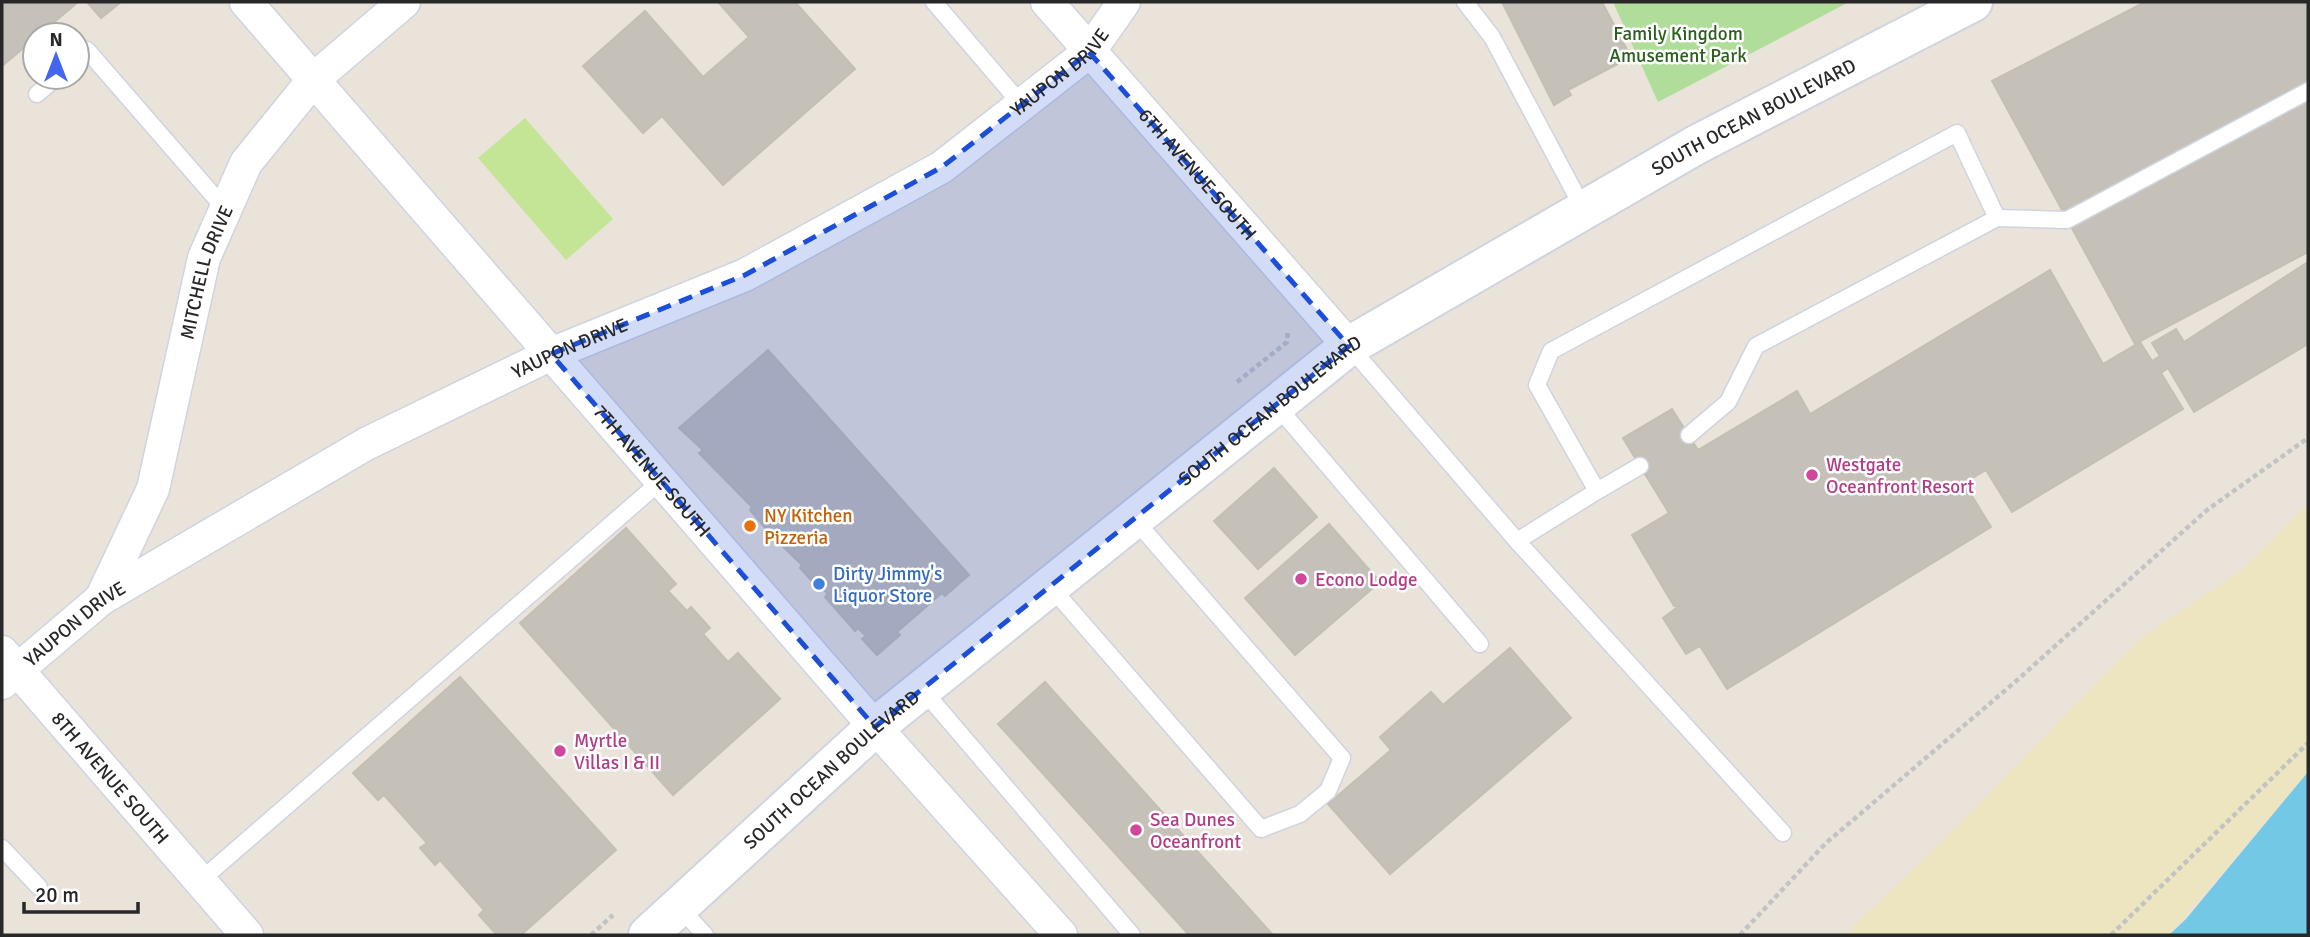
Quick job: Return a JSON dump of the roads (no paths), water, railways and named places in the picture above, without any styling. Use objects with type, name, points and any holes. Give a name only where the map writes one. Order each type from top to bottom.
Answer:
[{"type":"main road","name":"SOUTH OCEAN BOULEVARD","points":[[648,935],[692,922],[875,727],[1349,346],[1696,145],[1973,2]]},
{"type":"street","name":"7TH AVENUE SOUTH","points":[[246,2],[875,727],[1061,935]]},
{"type":"street","name":"MITCHELL DRIVE","points":[[101,600],[153,489],[204,258],[246,163],[314,79],[404,2]]},
{"type":"street","name":"6TH AVENUE SOUTH","points":[[1046,2],[1349,346]]},
{"type":"street","name":"YAUPON DRIVE","points":[[7,668],[101,600],[366,444],[551,354],[745,275],[942,167],[1089,52],[1124,2]]},
{"type":"street","name":"8TH AVENUE SOUTH","points":[[7,668],[247,935]]},
{"type":"lane","points":[[934,2],[1022,105]]},
{"type":"lane","points":[[1465,2],[1492,37],[1584,210]]},
{"type":"lane","points":[[91,55],[226,210]]},
{"type":"lane","points":[[37,94],[41,91]]},
{"type":"lane","points":[[1689,435],[1728,402],[1756,346],[1997,219],[2067,220],[2308,91]]},
{"type":"lane","points":[[1597,491],[1537,385],[1551,351],[1956,133],[1997,219]]},
{"type":"lane","points":[[1349,346],[1517,541],[1783,833]]},
{"type":"lane","points":[[1276,405],[1480,644]]},
{"type":"lane","points":[[1517,541],[1640,466]]},
{"type":"lane","points":[[200,881],[486,630],[661,481]]},
{"type":"lane","points":[[1050,586],[1261,829],[1300,814],[1310,807],[1328,791],[1342,758],[1134,519]]},
{"type":"lane","points":[[922,689],[1132,935]]},
{"type":"lane","points":[[2,848],[38,887]]},
{"type":"water","points":[[2308,772],[2308,935],[2169,935],[2186,919]]},
{"type":"place","name":"Westgate Oceanfront Resort","points":[[1812,475]]},
{"type":"place","name":"NY Kitchen Pizzeria","points":[[750,526]]},
{"type":"place","name":"Econo Lodge","points":[[1301,579]]},
{"type":"place","name":"Dirty Jimmy's Liquor Store","points":[[819,584]]},
{"type":"place","name":"Myrtle Villas I & II","points":[[560,751]]},
{"type":"place","name":"Sea Dunes Oceanfront","points":[[1136,830]]},
{"type":"park label","name":"Family Kingdom Amusement Park","points":[[1678,44]]}]
